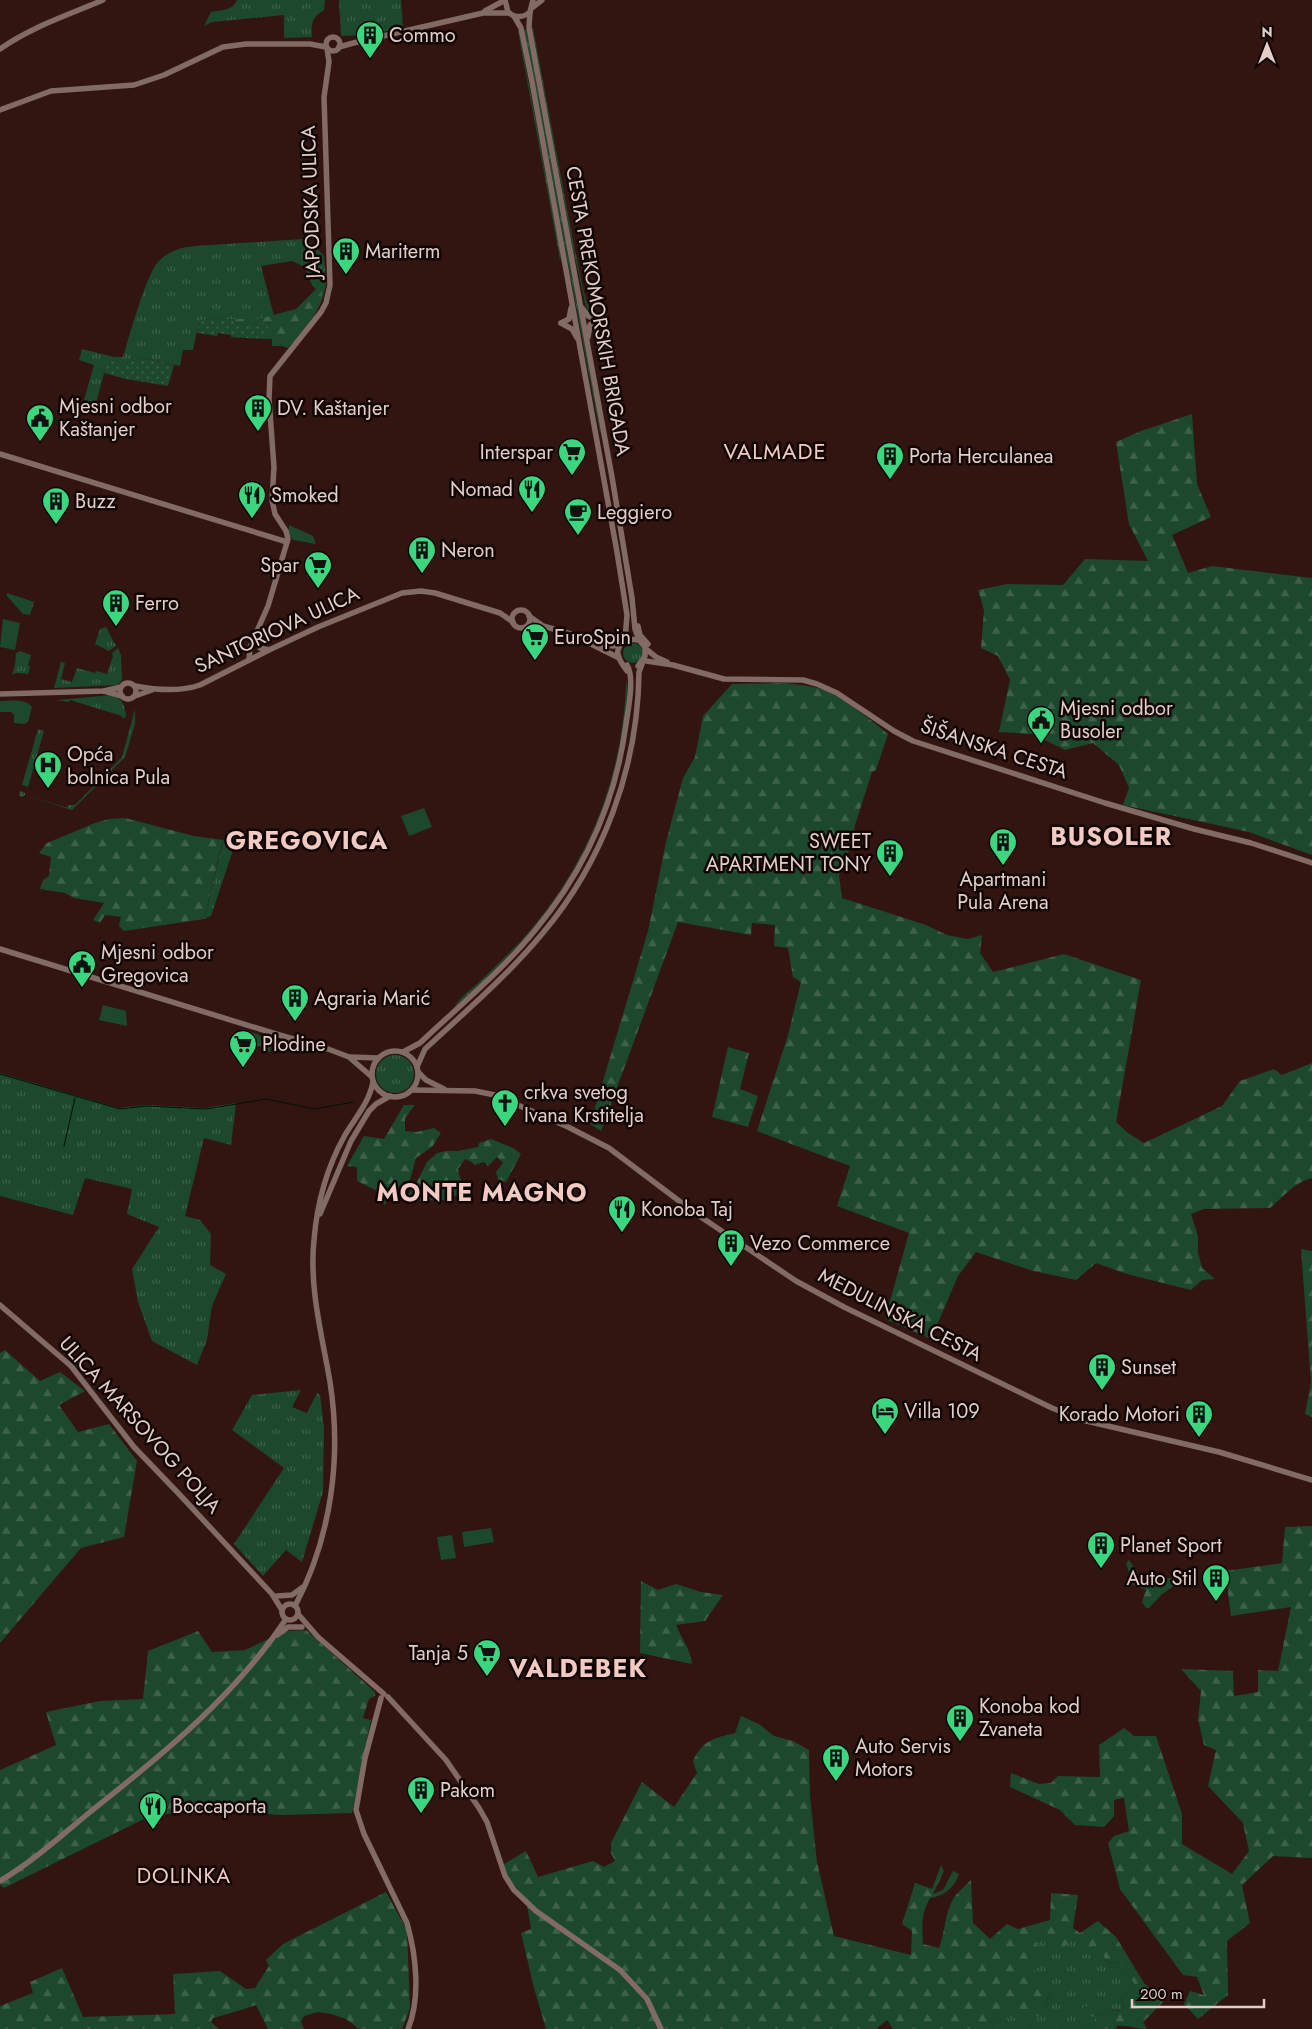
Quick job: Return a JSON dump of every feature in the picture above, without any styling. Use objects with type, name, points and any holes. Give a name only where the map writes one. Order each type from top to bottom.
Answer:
[{"type":"main road","points":[[0,49],[46,23],[102,0]]},
{"type":"main road","points":[[483,13],[505,0]]},
{"type":"main road","name":"CESTA PREKOMORSKIH BRIGADA","points":[[505,0],[506,8],[520,24],[523,34],[617,552],[627,615],[625,641]]},
{"type":"main road","name":"CESTA PREKOMORSKIH BRIGADA","points":[[533,0],[529,27],[587,340],[635,617],[635,629],[640,639],[648,644],[648,651]]},
{"type":"main road","points":[[0,110],[51,91],[134,85],[164,74],[223,47],[246,44],[310,44],[331,51],[357,42],[483,13],[511,14],[521,17],[542,0]]},
{"type":"main road","points":[[310,44],[333,36],[338,39],[357,42]]},
{"type":"main road","points":[[326,48],[327,39]]},
{"type":"main road","points":[[337,49],[338,39]]},
{"type":"main road","name":"JAPODSKA ULICA","points":[[287,542],[286,531],[275,514],[272,492],[274,472],[269,394],[270,376],[321,312],[326,303],[330,285],[324,97],[329,62],[326,48]]},
{"type":"main road","name":"JAPODSKA ULICA","points":[[329,62],[337,49]]},
{"type":"main road","points":[[572,301],[569,319],[561,323],[572,329],[580,343]]},
{"type":"main road","points":[[581,306],[588,316],[597,320],[590,325],[587,340]]},
{"type":"main road","points":[[0,454],[287,542],[268,606],[253,640],[254,650],[250,659]]},
{"type":"main road","name":"SANTORIOVA ULICA","points":[[134,696],[152,690],[195,687],[250,659],[370,604],[402,593],[414,591],[435,593],[500,613]]},
{"type":"main road","points":[[500,613],[523,611],[543,626]]},
{"type":"main road","points":[[512,622],[515,612]]},
{"type":"main road","points":[[500,613],[519,628],[543,626]]},
{"type":"main road","points":[[526,626],[529,616]]},
{"type":"main road","name":"ŠIŠANSKA CESTA","points":[[543,626],[572,634],[623,662],[673,665],[724,679],[803,680],[817,684],[837,693],[894,731],[913,740],[1105,803],[1251,843],[1312,863]]},
{"type":"main road","points":[[594,645],[612,646],[625,641],[640,639]]},
{"type":"main road","points":[[253,640],[260,648],[269,650]]},
{"type":"main road","points":[[623,662],[625,641]]},
{"type":"main road","points":[[403,1052],[420,1043],[508,960],[536,930],[575,875],[601,821],[615,782],[623,747],[631,672],[623,662],[621,652],[625,641]]},
{"type":"main road","points":[[642,664],[648,651]]},
{"type":"main road","points":[[316,1223],[351,1141],[369,1111],[376,1104],[390,1096],[405,1094],[412,1090],[418,1079],[418,1070],[425,1049],[512,967],[566,904],[582,879],[613,814],[623,784],[631,748],[642,664],[648,651]]},
{"type":"main road","name":"ŠIŠANSKA CESTA","points":[[648,651],[673,665]]},
{"type":"main road","points":[[0,694],[104,691],[122,687],[129,683],[135,686],[136,691],[134,696],[128,699],[104,691]]},
{"type":"main road","name":"SANTORIOVA ULICA","points":[[135,686],[152,690]]},
{"type":"main road","points":[[122,687],[120,692],[122,696]]},
{"type":"main road","points":[[0,949],[269,1032],[328,1048],[349,1057],[373,1080],[383,1093],[390,1096]]},
{"type":"main road","points":[[295,1606],[306,1584],[326,1520],[334,1464],[333,1404],[313,1276],[316,1223],[322,1192],[333,1160],[346,1134],[367,1101],[373,1080],[373,1067],[378,1058],[390,1051],[403,1052],[414,1060],[418,1070],[426,1080],[451,1091]]},
{"type":"main road","points":[[349,1057],[378,1058]]},
{"type":"main road","name":"MEDULINSKA CESTA","points":[[412,1090],[478,1092],[495,1095],[591,1138],[609,1148],[745,1248],[796,1281],[844,1307],[1028,1398],[1082,1420],[1219,1452],[1312,1480]]},
{"type":"main road","name":"ULICA MARSOVOG POLJA","points":[[0,1305],[71,1366],[134,1447],[274,1595],[288,1604]]},
{"type":"main road","points":[[274,1595],[294,1594],[306,1584]]},
{"type":"main road","name":"ULICA MARSOVOG POLJA","points":[[274,1595],[282,1610]]},
{"type":"main road","points":[[318,1637],[283,1615],[282,1610],[288,1604],[295,1606],[298,1614],[318,1637],[427,1738],[446,1760],[479,1808],[487,1822],[504,1876],[514,1890],[536,1911],[620,1970],[647,1999],[661,2029]]},
{"type":"main road","points":[[0,1881],[114,1793],[184,1733],[235,1684],[289,1619],[298,1614]]},
{"type":"main road","points":[[273,1638],[288,1628],[302,1627]]},
{"type":"main road","points":[[384,1698],[365,1758],[356,1810],[364,1834],[407,1922],[410,1932],[415,1999],[414,2015],[408,2029]]},
{"type":"green space","points":[[237,0],[325,0],[324,10],[313,21],[312,37],[284,38],[284,15],[212,22],[204,26],[211,12],[229,8]]},
{"type":"green space","points":[[339,0],[401,0],[403,29],[341,36]]},
{"type":"green space","points":[[532,28],[575,251],[585,296],[595,317],[590,314],[586,307],[573,249]]},
{"type":"green space","points":[[527,29],[601,432],[600,433],[524,30]]},
{"type":"green space","points":[[518,31],[561,256],[560,260]]},
{"type":"green space","points":[[303,239],[315,246],[324,256],[326,284],[323,297],[312,285],[305,267],[292,261],[261,266],[274,316],[258,319],[199,320],[193,350],[183,350],[180,366],[142,358],[120,365],[106,366],[96,403],[84,400],[94,365],[79,360],[82,349],[114,357],[123,357],[148,280],[158,262],[166,255],[176,250],[191,247]]},
{"type":"green space","points":[[316,289],[323,297],[317,311],[288,348],[272,346],[272,339],[265,339],[270,322],[238,325],[231,319],[258,319],[296,309]]},
{"type":"green space","points":[[231,319],[238,325],[270,322],[265,339],[231,337],[231,335],[218,333],[217,336],[197,333],[199,320]]},
{"type":"green space","points":[[142,358],[174,365],[168,386],[126,379],[104,373],[106,366],[115,360],[120,365]]},
{"type":"green space","name":"BUSOLER","points":[[1192,414],[1197,484],[1211,517],[1172,535],[1188,573],[1212,566],[1312,578],[1312,855],[1249,832],[1123,805],[1129,788],[1119,765],[1093,743],[1065,750],[1033,734],[999,732],[1010,680],[998,656],[981,648],[984,610],[978,590],[1007,584],[1063,585],[1085,559],[1148,561],[1129,524],[1116,442],[1141,431]]},
{"type":"green space","points":[[289,525],[313,536],[316,544],[293,540],[288,533]]},
{"type":"green space","points":[[7,593],[34,602],[30,615],[23,614],[7,596]]},
{"type":"green space","points":[[3,619],[20,623],[15,650],[0,647]]},
{"type":"green space","points":[[106,627],[116,646],[109,651],[95,644],[100,629]]},
{"type":"green space","points":[[633,643],[640,646],[643,653],[640,660],[633,663],[626,660],[623,653],[626,646]]},
{"type":"green space","points":[[118,648],[121,655],[122,680],[117,685],[54,688],[61,662],[65,663],[61,679],[72,682],[77,668],[107,674],[113,656],[112,653]]},
{"type":"green space","points":[[20,651],[31,655],[28,674],[16,673],[12,675],[16,653]]},
{"type":"green space","points":[[626,681],[628,692],[627,708],[615,769],[611,781],[624,715]]},
{"type":"green space","points":[[786,683],[813,687],[829,692],[843,700],[888,734],[876,770],[872,772],[855,825],[853,841],[839,875],[842,898],[926,925],[947,935],[968,939],[982,935],[980,953],[993,972],[1064,954],[1141,980],[1116,1122],[1128,1133],[1144,1143],[1222,1106],[1240,1081],[1274,1069],[1282,1075],[1312,1063],[1312,1178],[1295,1186],[1270,1208],[1204,1209],[1191,1214],[1198,1236],[1198,1252],[1202,1268],[1215,1279],[1202,1280],[1191,1290],[1127,1274],[1096,1263],[1076,1280],[1033,1271],[976,1252],[958,1276],[931,1339],[885,1319],[909,1233],[837,1206],[850,1166],[757,1131],[788,1035],[801,982],[793,977],[788,948],[774,946],[775,925],[752,923],[751,935],[678,922],[601,1131],[590,1124],[648,931],[666,842],[683,778],[695,757],[703,716],[732,684]]},
{"type":"green space","points":[[112,695],[123,703],[126,717],[122,718],[122,716],[70,700],[68,702],[57,700]]},
{"type":"green space","points":[[0,701],[18,701],[29,704],[32,707],[28,722],[24,724],[14,723],[14,715],[11,712],[0,712]]},
{"type":"green space","points":[[135,709],[135,724],[125,757],[72,810],[25,795],[68,808],[68,805],[75,805],[122,757]]},
{"type":"green space","points":[[38,729],[44,731],[28,787],[22,785]]},
{"type":"green space","points":[[611,781],[595,828],[582,855],[567,881],[556,897],[587,844]]},
{"type":"green space","points":[[20,791],[25,793],[23,797],[19,796]]},
{"type":"green space","points":[[424,808],[432,827],[409,836],[401,816]]},
{"type":"green space","points":[[125,818],[194,836],[223,840],[204,919],[124,931],[119,926],[121,917],[105,915],[100,923],[93,920],[104,903],[74,898],[65,893],[40,889],[43,880],[49,876],[51,857],[39,853],[47,843],[95,823],[109,819]]},
{"type":"green space","points":[[224,838],[236,838],[235,844],[211,916],[204,919]]},
{"type":"green space","points":[[551,904],[530,931],[508,956],[455,1006],[463,996],[506,956]]},
{"type":"green space","points":[[103,1005],[126,1011],[127,1026],[99,1020]]},
{"type":"green space","points":[[249,1031],[271,1040],[270,1052],[265,1052],[266,1048],[243,1042]]},
{"type":"green space","points":[[728,1047],[749,1053],[740,1089],[758,1096],[748,1127],[712,1117]]},
{"type":"green space","points":[[395,1055],[409,1060],[414,1074],[409,1088],[395,1093],[381,1088],[376,1074],[381,1060]]},
{"type":"green space","points":[[0,1073],[119,1108],[146,1105],[206,1108],[236,1103],[231,1145],[204,1138],[185,1216],[200,1220],[211,1234],[210,1265],[226,1274],[212,1306],[207,1340],[197,1365],[152,1341],[138,1302],[132,1269],[159,1227],[127,1214],[132,1189],[85,1178],[73,1215],[0,1196]]},
{"type":"green space","points":[[404,1105],[415,1105],[405,1118],[405,1131],[416,1132],[434,1128],[441,1133],[432,1147],[416,1158],[410,1180],[384,1205],[377,1191],[357,1181],[357,1167],[347,1166],[364,1136],[384,1139]]},
{"type":"green space","points":[[491,1139],[513,1148],[521,1154],[506,1182],[498,1180],[496,1172],[503,1163],[497,1157],[488,1166],[484,1162],[474,1165],[465,1159],[458,1169],[460,1178],[469,1189],[447,1200],[403,1201],[415,1186],[427,1162],[437,1153],[478,1147],[479,1143]]},
{"type":"green space","points":[[1301,1249],[1312,1251],[1312,1417],[1305,1414],[1311,1382]]},
{"type":"green space","points":[[5,1350],[40,1381],[60,1372],[85,1391],[59,1405],[78,1432],[109,1424],[137,1461],[124,1537],[81,1548],[0,1643],[0,1353]]},
{"type":"green space","points":[[301,1390],[292,1407],[307,1413],[317,1393],[320,1395],[324,1428],[323,1492],[302,1562],[286,1550],[263,1576],[234,1544],[284,1468],[232,1430],[252,1395]]},
{"type":"green space","points":[[1312,1526],[1312,1858],[1273,1856],[1242,1885],[1250,1923],[1227,1941],[1228,1995],[1198,2019],[1184,2004],[1190,1991],[1204,1995],[1197,1977],[1183,1975],[1120,1889],[1108,1843],[1114,1836],[1129,1831],[1124,1798],[1114,1800],[1114,1816],[1104,1827],[1075,1825],[1060,1810],[1010,1787],[1011,1773],[1039,1784],[1051,1783],[1058,1776],[1100,1777],[1099,1745],[1124,1728],[1134,1736],[1156,1736],[1182,1814],[1182,1844],[1232,1874],[1249,1851],[1243,1823],[1208,1786],[1216,1750],[1204,1745],[1198,1719],[1201,1691],[1181,1669],[1233,1671],[1234,1696],[1258,1692],[1258,1670],[1278,1671],[1291,1607],[1231,1616],[1225,1571],[1282,1563],[1285,1527]]},
{"type":"green space","points":[[491,1528],[494,1542],[464,1547],[462,1532]]},
{"type":"green space","points":[[452,1535],[456,1558],[441,1560],[437,1537]]},
{"type":"green space","points":[[1129,1560],[1141,1576],[1152,1583],[1182,1576],[1182,1580],[1161,1595],[1149,1608],[1146,1608],[1142,1602],[1146,1590],[1133,1585],[1126,1563]]},
{"type":"green space","points":[[641,1581],[658,1590],[676,1584],[701,1592],[723,1595],[705,1621],[676,1625],[688,1649],[692,1664],[640,1653]]},
{"type":"green space","points":[[306,1630],[375,1692],[375,1696],[369,1699],[363,1718],[371,1720],[352,1813],[282,1815],[213,1811],[152,1815],[4,1888],[0,1885],[0,1770],[56,1745],[46,1712],[100,1701],[143,1699],[148,1651],[198,1631],[212,1652],[245,1650],[286,1631]]},
{"type":"green space","points":[[741,1716],[759,1724],[774,1736],[793,1741],[809,1750],[810,1796],[817,1862],[834,1936],[911,1955],[912,1931],[902,1924],[915,1883],[932,1889],[941,1865],[944,1871],[933,1894],[943,1890],[953,1871],[959,1874],[948,1890],[930,1898],[925,1909],[922,1926],[923,1944],[939,1948],[952,1901],[958,1892],[971,1880],[973,1923],[990,1939],[1007,1924],[1018,1929],[1050,1920],[1051,1893],[1078,1895],[1073,1928],[1080,1933],[1098,1921],[1116,1937],[1144,1983],[1164,2001],[1143,2022],[1147,2029],[1117,2026],[1115,2029],[1094,2029],[1095,2017],[1082,2014],[1083,2008],[1092,2005],[1092,2010],[1101,2015],[1108,2011],[1124,2010],[1121,1999],[1134,1983],[1118,1962],[1110,1964],[1094,1946],[1083,1953],[1074,1939],[1062,1949],[1051,1940],[1035,1938],[1038,1951],[1027,1967],[1045,1975],[1050,1991],[1045,2006],[1051,2017],[999,2014],[990,2023],[995,2029],[893,2029],[887,2020],[876,2029],[546,2029],[521,1933],[531,1929],[526,1899],[507,1876],[504,1864],[526,1851],[538,1877],[593,1861],[604,1867],[615,1861],[611,1853],[611,1843],[642,1782],[674,1807],[697,1773],[693,1761],[701,1748],[710,1741],[735,1733]]},
{"type":"green space","points":[[386,1892],[407,1930],[410,2008],[402,2029],[359,2029],[346,2019],[318,2012],[304,2016],[301,2021],[304,2029],[268,2029],[256,2005],[213,2018],[211,2022],[219,2029],[0,2029],[0,2006],[33,1993],[30,1982],[62,1968],[83,2017],[175,2014],[173,1974],[220,1971],[246,1989],[255,1988],[269,1966],[266,1960],[283,1944]]},
{"type":"green space","points":[[1035,1938],[1080,1940],[1094,1946],[1110,1964],[1118,1962],[1134,1983],[1121,1999],[1124,2010],[1108,2011],[1101,2015],[1091,2010],[1092,2005],[1083,2008],[1095,2017],[1094,2029],[995,2029],[990,2023],[999,2014],[1045,2006],[1050,1991],[1027,1967]]},
{"type":"waterway","points":[[0,1074],[120,1109],[146,1106],[207,1109],[266,1099],[314,1109],[354,1102]]},
{"type":"waterway","points":[[64,1146],[75,1098]]},
{"type":"place","name":"Commo","points":[[370,59]]},
{"type":"place","name":"Mariterm","points":[[346,275]]},
{"type":"place","name":"DV. Kaštanjer","points":[[258,432]]},
{"type":"place","name":"Mjesni odbor Kaštanjer","points":[[40,442]]},
{"type":"place","name":"Interspar","points":[[572,476]]},
{"type":"place","name":"Porta Herculanea","points":[[890,480]]},
{"type":"place","name":"Nomad","points":[[532,513]]},
{"type":"place","name":"Smoked","points":[[252,519]]},
{"type":"place","name":"Buzz","points":[[56,525]]},
{"type":"place","name":"Leggiero","points":[[578,536]]},
{"type":"place","name":"Neron","points":[[422,574]]},
{"type":"place","name":"Spar","points":[[318,589]]},
{"type":"place","name":"Ferro","points":[[116,627]]},
{"type":"place","name":"EuroSpin","points":[[535,661]]},
{"type":"place","name":"Mjesni odbor Busoler","points":[[1041,744]]},
{"type":"place","name":"Opća bolnica Pula","points":[[48,789]]},
{"type":"place","name":"Apartmani Pula Arena","points":[[1003,866]]},
{"type":"place","name":"SWEET APARTMENT TONY","points":[[890,877]]},
{"type":"place","name":"Mjesni odbor Gregovica","points":[[82,988]]},
{"type":"place","name":"Agraria Marić","points":[[295,1022]]},
{"type":"place","name":"Plodine","points":[[243,1068]]},
{"type":"place","name":"crkva svetog Ivana Krstitelja","points":[[505,1127]]},
{"type":"place","name":"Konoba Taj","points":[[622,1233]]},
{"type":"place","name":"Vezo Commerce","points":[[731,1267]]},
{"type":"place","name":"Sunset","points":[[1102,1391]]},
{"type":"place","name":"Villa 109","points":[[885,1435]]},
{"type":"place","name":"Korado Motori","points":[[1199,1438]]},
{"type":"place","name":"Planet Sport","points":[[1101,1569]]},
{"type":"place","name":"Auto Stil","points":[[1216,1602]]},
{"type":"place","name":"Tanja 5","points":[[487,1677]]},
{"type":"place","name":"Konoba kod Zvaneta","points":[[960,1742]]},
{"type":"place","name":"Auto Servis Motors","points":[[836,1782]]},
{"type":"place","name":"Pakom","points":[[421,1814]]},
{"type":"place","name":"Boccaporta","points":[[153,1830]]},
{"type":"district","name":"VALMADE","points":[[775,451]]},
{"type":"district","name":"BUSOLER","points":[[1111,836]]},
{"type":"district","name":"GREGOVICA","points":[[307,840]]},
{"type":"district","name":"MONTE MAGNO","points":[[482,1192]]},
{"type":"district","name":"VALDEBEK","points":[[578,1668]]},
{"type":"district","name":"DOLINKA","points":[[184,1876]]}]
